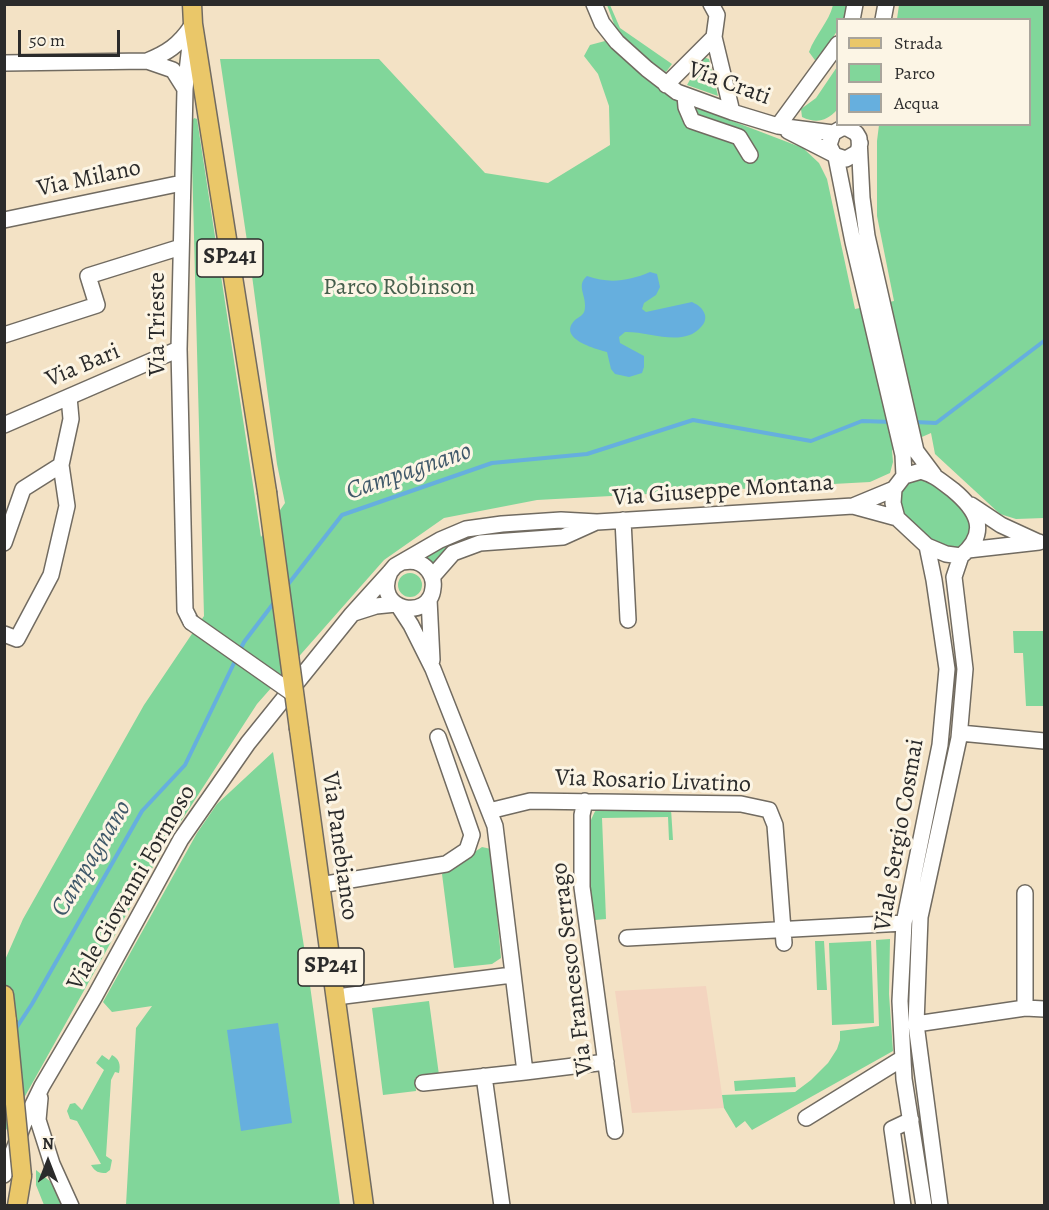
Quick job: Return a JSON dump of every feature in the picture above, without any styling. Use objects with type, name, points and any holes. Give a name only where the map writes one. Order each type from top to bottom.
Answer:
[{"type":"main road","name":"SP241","points":[[192,4],[193,24]]},
{"type":"main road","name":"Via Panebianco","points":[[193,24],[267,492],[364,1206]]},
{"type":"main road","points":[[4,995],[13,1176],[17,1206]]},
{"type":"main road","points":[[13,1176],[25,1206]]},
{"type":"street","name":"Via Crati","points":[[594,4],[602,23],[617,42],[666,85],[685,95],[778,126],[835,155]]},
{"type":"street","points":[[719,8],[714,37],[732,112]]},
{"type":"street","points":[[147,61],[168,52],[182,40],[193,24]]},
{"type":"street","name":"Via Trieste","points":[[193,24],[185,89],[179,349],[188,616],[295,695]]},
{"type":"street","points":[[666,85],[714,37]]},
{"type":"street","points":[[778,126],[836,45]]},
{"type":"street","points":[[4,63],[147,61],[173,70],[185,89]]},
{"type":"street","points":[[685,95],[686,107],[692,121],[739,137],[750,155]]},
{"type":"street","name":"Via Crati","points":[[778,126],[836,129]]},
{"type":"street","points":[[860,135],[847,128],[836,129],[829,141],[860,239],[909,453],[904,476],[894,489],[893,503],[897,518],[927,546],[946,554],[1041,542]]},
{"type":"street","points":[[835,155],[850,158],[858,152],[860,135]]},
{"type":"street","points":[[860,135],[862,198],[860,239]]},
{"type":"street","name":"Via Milano","points":[[4,220],[182,183]]},
{"type":"street","points":[[4,335],[97,305],[88,276],[181,247]]},
{"type":"street","name":"Via Bari","points":[[4,424],[179,349]]},
{"type":"street","points":[[4,634],[17,639],[51,575],[67,506],[61,465],[71,419],[69,397]]},
{"type":"street","points":[[909,453],[919,457],[934,475],[1001,525],[1041,542]]},
{"type":"street","points":[[4,543],[22,489],[61,465]]},
{"type":"street","points":[[904,476],[921,471],[934,475]]},
{"type":"street","name":"Via Giuseppe Montana","points":[[853,506],[894,489]]},
{"type":"street","points":[[964,553],[973,544],[978,526],[969,503]]},
{"type":"street","name":"Via Giuseppe Montana","points":[[403,562],[440,540],[466,529],[502,524],[549,521],[597,522],[853,506],[897,518]]},
{"type":"street","points":[[623,520],[628,620]]},
{"type":"street","name":"Via Giuseppe Montana","points":[[432,577],[453,553],[480,543],[563,537],[597,522]]},
{"type":"street","name":"Viale Sergio Cosmai","points":[[924,1206],[910,1120],[900,1001],[904,923],[940,745],[947,669],[927,546]]},
{"type":"street","name":"Viale Sergio Cosmai","points":[[940,1206],[916,1024],[920,917],[960,733],[965,669],[954,577],[964,553]]},
{"type":"street","points":[[433,669],[429,599],[432,592],[432,577],[429,570],[417,562],[403,562],[390,572],[387,578],[387,592],[411,625],[433,669],[495,826],[525,1072]]},
{"type":"street","name":"Viale Giovanni Formoso","points":[[13,1176],[24,1123],[42,1086],[95,996],[181,839],[248,743],[352,614],[390,572]]},
{"type":"street","points":[[352,614],[376,606],[418,607],[429,599]]},
{"type":"street","points":[[960,733],[1044,741]]},
{"type":"street","points":[[320,885],[446,864],[467,850],[472,835],[438,737]]},
{"type":"street","name":"Via Rosario Livatino","points":[[489,811],[530,801],[741,804],[769,810],[775,825],[783,936]]},
{"type":"street","name":"Via Francesco Serrago","points":[[585,801],[582,815],[582,887],[615,1131]]},
{"type":"street","points":[[1025,893],[1025,1008]]},
{"type":"street","points":[[627,938],[783,936],[904,923]]},
{"type":"street","points":[[336,997],[512,975]]},
{"type":"street","points":[[916,1024],[1025,1008],[1044,1009]]},
{"type":"street","points":[[807,1118],[903,1058]]},
{"type":"street","points":[[423,1083],[606,1062]]},
{"type":"street","points":[[484,1076],[502,1206]]},
{"type":"street","points":[[42,1086],[38,1120],[52,1164],[71,1206]]},
{"type":"street","points":[[903,1206],[892,1129],[910,1120]]},
{"type":"street","points":[[24,1123],[52,1164]]},
{"type":"shaded area","points":[[706,986],[724,1108],[632,1113],[615,991]]},
{"type":"green space","points":[[607,5],[610,5],[620,28],[672,64],[666,72],[642,56],[617,32]]},
{"type":"green space","points":[[833,5],[849,5],[845,18],[836,18],[836,33],[817,63],[809,52]]},
{"type":"green space","name":"Parco Robinson","points":[[899,5],[1044,5],[1044,518],[1016,519],[1000,514],[935,454],[931,433],[892,450],[893,462],[890,473],[870,482],[537,500],[444,518],[384,560],[257,704],[163,849],[5,1132],[5,960],[23,919],[144,705],[204,616],[191,123],[194,118],[197,119],[261,537],[285,503],[277,464],[220,59],[379,59],[485,173],[548,183],[610,145],[609,106],[598,74],[584,56],[590,45],[605,41],[672,98],[803,148],[819,163],[827,179],[855,309],[894,301],[877,216],[879,126],[1031,126],[1031,18],[897,18]]},
{"type":"green space","points":[[703,57],[709,59],[718,96],[687,85]]},
{"type":"green space","points":[[836,68],[836,111],[821,120],[802,117],[801,109],[816,98]]},
{"type":"green space","points":[[921,474],[966,506],[975,526],[960,553],[929,543],[900,516],[897,490],[906,478]]},
{"type":"green space","points":[[561,525],[574,529],[480,540],[433,571],[415,559],[467,534]]},
{"type":"green space","points":[[410,573],[419,576],[422,585],[419,594],[410,597],[401,594],[398,585],[401,576]]},
{"type":"green space","points":[[1013,631],[1044,631],[1044,706],[1026,706],[1023,653],[1014,653]]},
{"type":"green space","points":[[273,752],[309,978],[340,1205],[126,1205],[136,1028],[152,1006],[112,1012],[103,1002],[197,833],[217,804]]},
{"type":"green space","points":[[598,807],[671,809],[673,840],[669,840],[668,817],[602,818],[606,919],[595,920],[586,847],[591,819]]},
{"type":"green space","points":[[482,847],[491,849],[501,958],[492,964],[454,968],[442,874]]},
{"type":"green space","points":[[890,939],[889,994],[893,1051],[752,1130],[745,1121],[736,1128],[724,1108],[722,1095],[795,1092],[828,1063],[837,1049],[840,1031],[879,1026],[876,940]]},
{"type":"green space","points":[[815,941],[824,941],[827,990],[817,990]]},
{"type":"green space","points":[[871,941],[874,1023],[832,1025],[829,943]]},
{"type":"green space","points":[[429,1001],[439,1075],[415,1078],[416,1091],[383,1095],[372,1008]]},
{"type":"green space","points":[[102,1055],[109,1060],[112,1055],[118,1060],[120,1067],[119,1073],[115,1072],[111,1080],[106,1156],[112,1160],[110,1170],[106,1173],[97,1172],[91,1165],[101,1164],[77,1121],[70,1119],[67,1111],[70,1104],[75,1103],[82,1110],[104,1070],[96,1063]]},
{"type":"green space","points":[[795,1077],[796,1087],[735,1091],[734,1081]]},
{"type":"green space","points":[[36,1170],[51,1182],[62,1205],[44,1205],[36,1185]]},
{"type":"water","points":[[650,272],[657,274],[660,287],[656,295],[644,303],[642,309],[646,312],[692,302],[703,310],[704,322],[694,333],[675,338],[625,332],[619,337],[620,343],[644,356],[644,367],[642,373],[629,377],[615,374],[611,369],[607,352],[580,342],[571,333],[570,327],[585,310],[582,283],[587,276],[603,280],[619,280],[634,278]]},
{"type":"water","points":[[278,1023],[292,1123],[241,1131],[227,1030]]},
{"type":"waterway","name":"Campagnano","points":[[915,422],[936,423],[1044,341]]},
{"type":"waterway","name":"Campagnano","points":[[286,587],[342,515],[492,463],[587,454],[693,420],[811,441],[862,421],[892,422]]},
{"type":"waterway","name":"Campagnano","points":[[239,652],[276,600]]},
{"type":"waterway","name":"Campagnano","points":[[15,1030],[142,811],[185,765],[236,659]]}]
